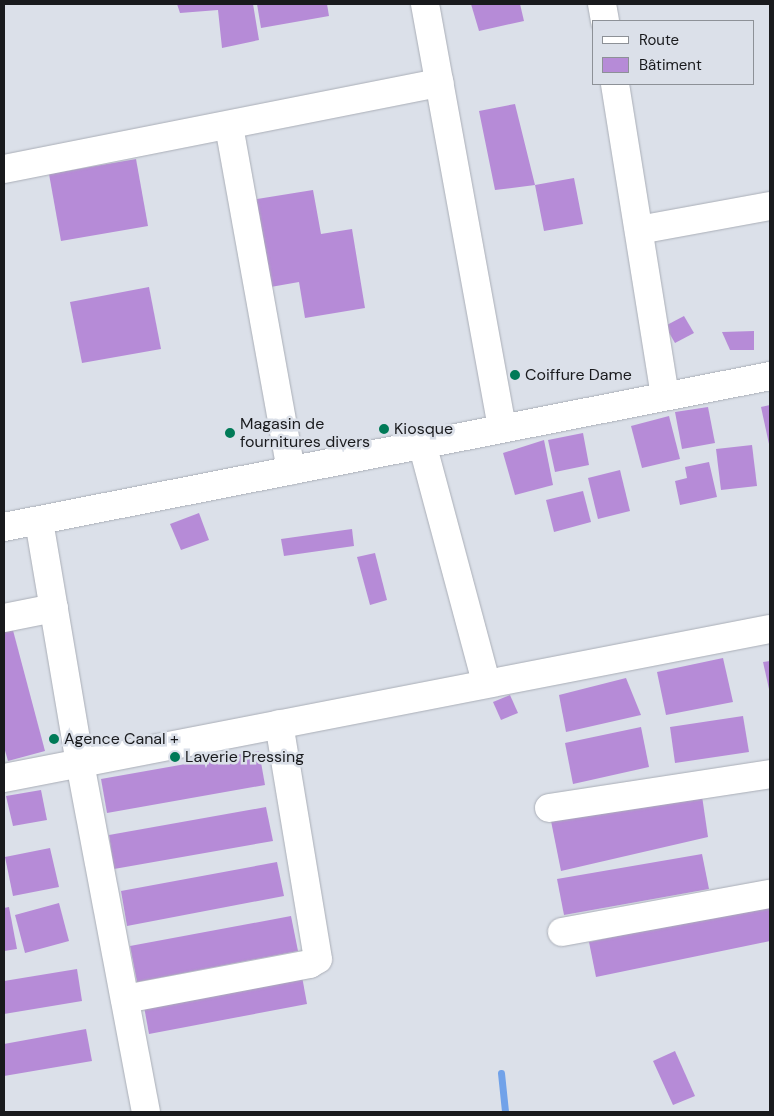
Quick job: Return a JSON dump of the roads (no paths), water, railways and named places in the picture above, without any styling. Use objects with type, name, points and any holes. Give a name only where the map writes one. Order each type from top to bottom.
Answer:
[{"type":"street","points":[[425,4],[502,428]]},
{"type":"street","points":[[602,4],[605,20]]},
{"type":"street","points":[[4,170],[440,83]]},
{"type":"street","points":[[615,85],[665,396]]},
{"type":"street","points":[[229,126],[291,470]]},
{"type":"street","points":[[639,230],[770,206]]},
{"type":"street","points":[[4,527],[291,470],[423,447],[502,428],[770,376]]},
{"type":"street","points":[[423,447],[486,682]]},
{"type":"street","points":[[39,521],[80,763],[146,1112]]},
{"type":"street","points":[[4,618],[54,608]]},
{"type":"street","points":[[4,778],[486,682],[770,629]]},
{"type":"street","points":[[125,1000],[310,964],[318,959],[279,724]]},
{"type":"street","points":[[549,808],[770,774]]},
{"type":"street","points":[[562,932],[770,894]]},
{"type":"waterway","points":[[501,1073],[505,1112]]},
{"type":"place","name":"Coiffure Dame","points":[[515,375]]},
{"type":"place","name":"Kiosque","points":[[384,429]]},
{"type":"place","name":"Magasin de fournitures divers","points":[[230,433]]},
{"type":"place","name":"Agence Canal +","points":[[54,739]]},
{"type":"place","name":"Laverie Pressing","points":[[175,757]]}]
